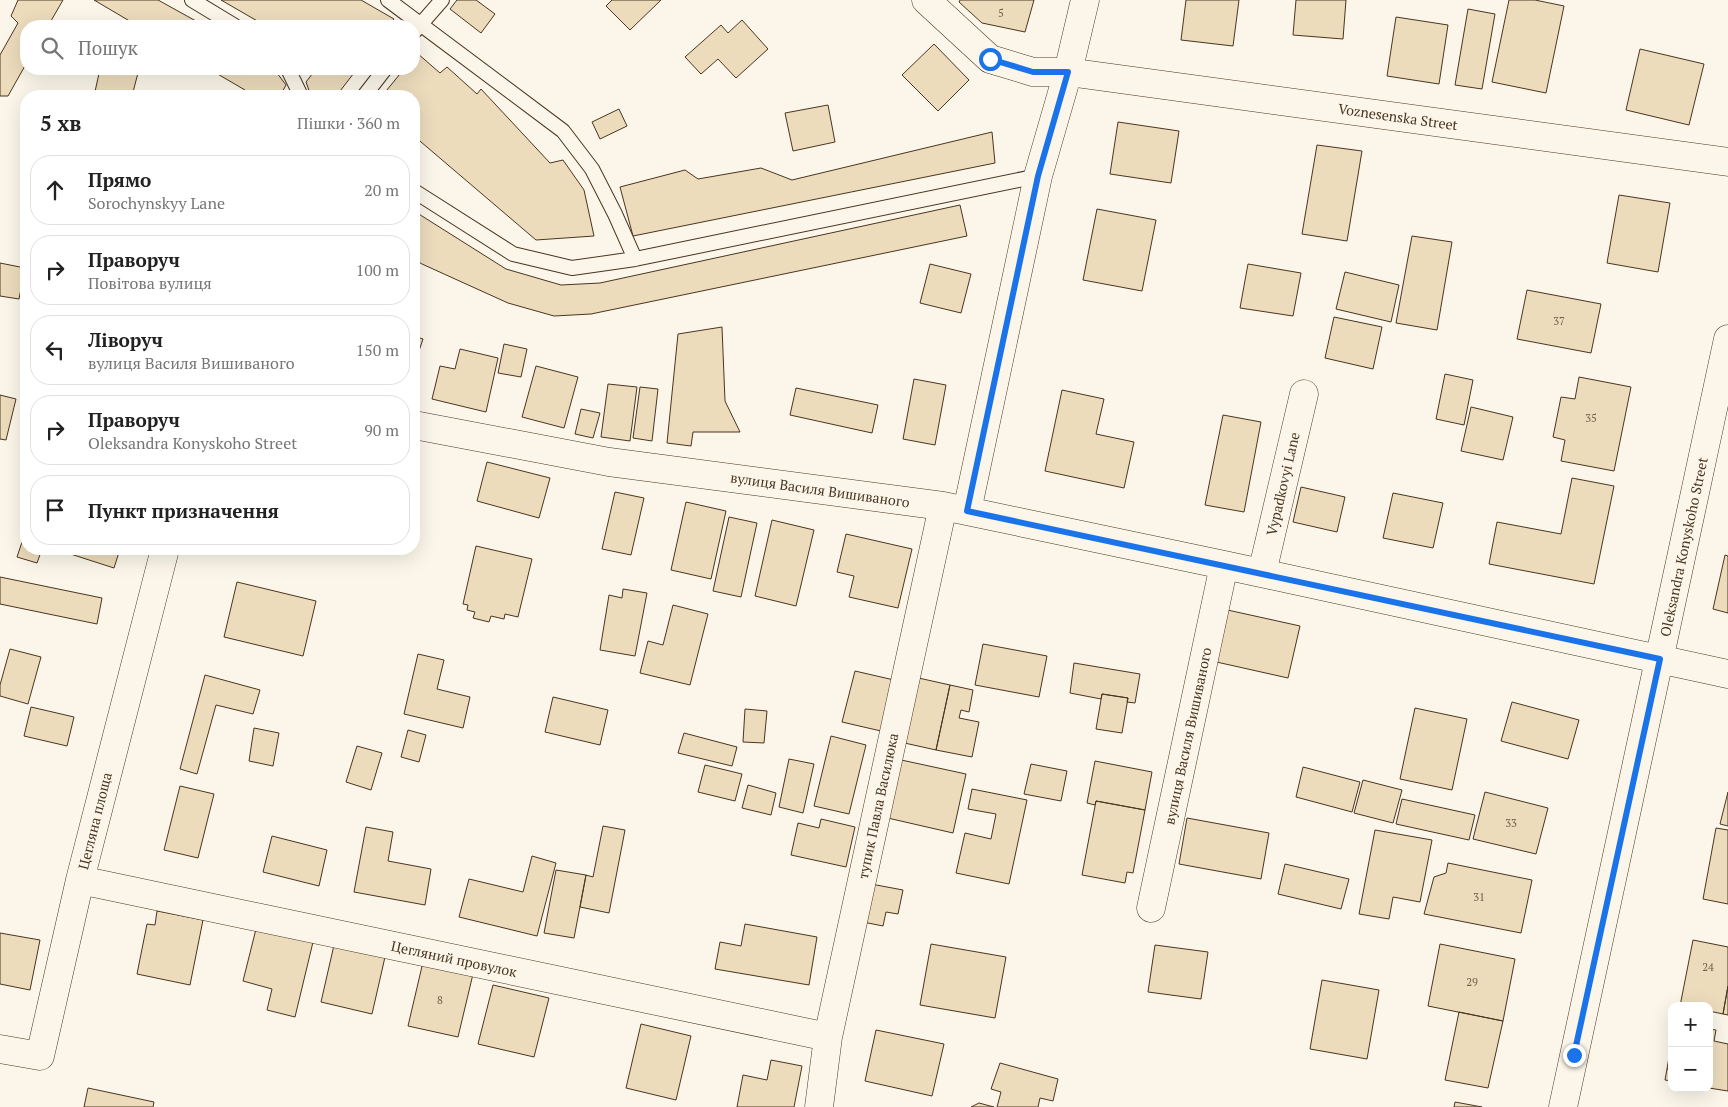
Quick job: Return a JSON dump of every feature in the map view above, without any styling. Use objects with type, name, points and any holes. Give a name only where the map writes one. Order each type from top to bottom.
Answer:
[{"type":"street","name":"Voznesenska Street","points":[[926,0],[990,59],[1033,72],[1068,72],[1728,162]]},
{"type":"street","name":"тупик Павла Василюка","points":[[819,1107],[828,1037],[955,508],[1038,176],[1068,72],[1085,0]]},
{"type":"street","name":"Oleksandra Konyskoho Street","points":[[1563,1107],[1728,339]]},
{"type":"street","name":"Vypadkovyi Lane","points":[[1262,573],[1304,394]]},
{"type":"street","name":"вулиця Василя Вишиваного","points":[[420,426],[609,462],[955,508],[1728,674]]},
{"type":"street","name":"Цегляна площа","points":[[0,1049],[40,1056],[80,880],[163,555]]},
{"type":"street","name":"вулиця Василя Вишиваного","points":[[1152,908],[1224,565]]},
{"type":"street","name":"Цегляний провулок","points":[[80,880],[828,1037]]},
{"type":"lane","points":[[192,0],[225,20]]},
{"type":"lane","points":[[388,0],[409,20]]},
{"type":"lane","points":[[420,24],[442,0]]},
{"type":"lane","points":[[420,29],[563,132],[592,168],[635,259]]},
{"type":"lane","points":[[291,75],[298,90]]},
{"type":"lane","points":[[369,90],[380,75]]},
{"type":"lane","points":[[420,195],[513,254],[572,268],[635,259],[1038,176]]},
{"type":"building","points":[[18,0],[63,0],[51,20],[20,20],[20,75],[8,96],[0,96],[0,55],[18,23],[11,16]]},
{"type":"building","points":[[94,0],[158,0],[194,20],[128,20]]},
{"type":"building","points":[[221,0],[361,0],[394,19],[393,20],[256,20]]},
{"type":"building","points":[[457,0],[476,0],[495,14],[481,33],[450,9]]},
{"type":"building","points":[[612,0],[661,0],[630,30],[606,6]]},
{"type":"building","points":[[960,0],[1034,0],[1025,32],[982,23],[959,2]]},
{"type":"building","points":[[1186,0],[1239,0],[1233,46],[1181,40]]},
{"type":"building","points":[[1296,0],[1346,0],[1343,39],[1293,35]]},
{"type":"building","points":[[1509,0],[1535,0],[1564,6],[1546,93],[1492,82]]},
{"type":"building","points":[[1468,9],[1495,14],[1482,89],[1455,85]]},
{"type":"building","points":[[1396,17],[1448,25],[1439,84],[1387,76]]},
{"type":"building","points":[[742,20],[768,49],[736,78],[718,59],[701,74],[685,57],[721,25],[728,33]]},
{"type":"building","points":[[934,44],[969,80],[938,111],[902,75]]},
{"type":"building","points":[[1640,49],[1704,64],[1689,125],[1626,110]]},
{"type":"building","points":[[420,56],[440,73],[447,67],[477,94],[481,89],[550,163],[563,160],[584,190],[594,236],[536,240],[420,141],[420,90],[387,90],[399,75],[420,75]]},
{"type":"building","points":[[99,75],[137,75],[134,90],[95,90]]},
{"type":"building","points":[[219,75],[278,75],[286,85],[283,90],[245,90]]},
{"type":"building","points":[[311,75],[352,75],[341,90],[309,90],[306,82]]},
{"type":"building","points":[[828,105],[835,142],[793,151],[785,113]]},
{"type":"building","points":[[619,109],[627,126],[600,139],[592,122]]},
{"type":"building","points":[[1118,122],[1179,131],[1171,183],[1110,174]]},
{"type":"building","points":[[992,132],[995,163],[633,236],[620,187],[685,170],[698,179],[761,168],[792,180]]},
{"type":"building","points":[[1317,145],[1362,151],[1347,241],[1302,234]]},
{"type":"building","points":[[1619,195],[1670,203],[1658,272],[1607,263]]},
{"type":"building","points":[[960,205],[967,236],[591,314],[554,316],[508,303],[420,263],[420,215],[506,269],[561,285],[600,283]]},
{"type":"building","points":[[1097,209],[1156,220],[1142,291],[1083,280]]},
{"type":"building","points":[[1412,236],[1452,242],[1437,330],[1396,323]]},
{"type":"building","points":[[0,263],[20,267],[19,299],[0,296]]},
{"type":"building","points":[[930,264],[971,274],[961,313],[920,303]]},
{"type":"building","points":[[1248,264],[1301,273],[1293,316],[1240,308]]},
{"type":"building","points":[[1345,272],[1399,285],[1391,322],[1336,309]]},
{"type":"building","points":[[1527,290],[1601,304],[1591,353],[1517,339]]},
{"type":"building","points":[[1334,317],[1382,327],[1373,369],[1325,358]]},
{"type":"building","points":[[722,327],[725,401],[740,432],[693,432],[691,446],[667,443],[678,334]]},
{"type":"building","points":[[504,344],[527,349],[521,377],[498,373]]},
{"type":"building","points":[[460,349],[498,358],[486,412],[432,399],[440,366],[455,369]]},
{"type":"building","points":[[536,366],[578,377],[564,428],[522,417]]},
{"type":"building","points":[[1445,374],[1473,380],[1464,425],[1436,419]]},
{"type":"building","points":[[1579,377],[1631,387],[1614,471],[1561,461],[1565,440],[1553,437],[1561,397],[1575,399]]},
{"type":"building","points":[[914,379],[946,385],[935,445],[903,439]]},
{"type":"building","points":[[608,384],[637,387],[630,441],[601,437]]},
{"type":"building","points":[[640,387],[658,389],[652,441],[633,438]]},
{"type":"building","points":[[796,388],[878,405],[872,433],[790,415]]},
{"type":"building","points":[[1062,390],[1104,399],[1096,434],[1134,442],[1124,488],[1045,471]]},
{"type":"building","points":[[0,395],[16,399],[6,440],[0,439]]},
{"type":"building","points":[[1471,407],[1513,417],[1503,460],[1461,451]]},
{"type":"building","points":[[581,409],[600,413],[593,438],[575,434]]},
{"type":"building","points":[[1223,415],[1261,422],[1244,512],[1205,505]]},
{"type":"building","points":[[487,462],[550,478],[539,518],[477,501]]},
{"type":"building","points":[[1572,478],[1614,486],[1594,584],[1489,564],[1497,522],[1561,534]]},
{"type":"building","points":[[1301,487],[1345,497],[1337,532],[1293,522]]},
{"type":"building","points":[[615,492],[644,498],[631,555],[602,549]]},
{"type":"building","points":[[1393,493],[1443,503],[1433,548],[1383,538]]},
{"type":"building","points":[[686,502],[726,511],[711,579],[671,570]]},
{"type":"building","points":[[729,517],[757,523],[741,597],[713,591]]},
{"type":"building","points":[[772,520],[814,530],[796,606],[755,596]]},
{"type":"building","points":[[846,534],[912,549],[898,608],[849,597],[854,576],[837,572]]},
{"type":"building","points":[[476,546],[532,559],[518,617],[505,614],[504,619],[491,616],[489,622],[473,618],[475,612],[467,610],[468,605],[463,604]]},
{"type":"building","points":[[20,548],[20,555],[40,555],[37,563],[17,557]]},
{"type":"building","points":[[74,555],[118,555],[114,568]]},
{"type":"building","points":[[1725,555],[1728,556],[1728,613],[1713,609]]},
{"type":"building","points":[[0,577],[102,598],[97,624],[0,604]]},
{"type":"building","points":[[237,582],[316,601],[303,656],[224,637]]},
{"type":"building","points":[[623,589],[647,593],[635,656],[600,650],[609,595],[622,598]]},
{"type":"building","points":[[673,605],[708,614],[690,685],[640,673],[648,641],[663,645]]},
{"type":"building","points":[[1223,609],[1300,626],[1288,678],[1212,661]]},
{"type":"building","points":[[983,644],[1047,656],[1039,697],[975,685]]},
{"type":"building","points":[[10,649],[41,657],[28,704],[0,696],[0,685]]},
{"type":"building","points":[[418,654],[444,660],[437,689],[470,697],[463,728],[404,714]]},
{"type":"building","points":[[1074,663],[1140,674],[1135,703],[1127,702],[1128,698],[1102,694],[1101,699],[1070,693]]},
{"type":"building","points":[[855,671],[894,680],[881,731],[842,722]]},
{"type":"building","points":[[205,675],[260,690],[253,714],[216,705],[197,774],[180,769]]},
{"type":"building","points":[[914,677],[950,685],[936,750],[900,742]]},
{"type":"building","points":[[950,685],[973,690],[969,712],[961,710],[959,718],[979,722],[972,757],[936,750]]},
{"type":"building","points":[[1102,694],[1128,698],[1122,733],[1096,729]]},
{"type":"building","points":[[553,697],[608,710],[600,745],[545,732]]},
{"type":"building","points":[[1512,702],[1579,720],[1568,759],[1501,741]]},
{"type":"building","points":[[31,707],[74,717],[67,746],[24,736]]},
{"type":"building","points":[[1415,708],[1467,719],[1452,790],[1400,779]]},
{"type":"building","points":[[745,709],[767,711],[764,743],[743,742]]},
{"type":"building","points":[[254,728],[279,733],[273,766],[249,761]]},
{"type":"building","points":[[408,730],[426,735],[419,762],[401,757]]},
{"type":"building","points":[[684,733],[737,747],[732,766],[678,753]]},
{"type":"building","points":[[831,736],[866,745],[849,814],[814,806]]},
{"type":"building","points":[[357,746],[382,753],[371,790],[346,782]]},
{"type":"building","points":[[892,758],[966,774],[953,833],[879,816]]},
{"type":"building","points":[[789,759],[814,764],[803,813],[779,807]]},
{"type":"building","points":[[1095,761],[1152,772],[1145,810],[1096,801],[1095,805],[1087,803]]},
{"type":"building","points":[[1031,764],[1067,771],[1061,801],[1024,794]]},
{"type":"building","points":[[705,765],[742,774],[735,801],[698,792]]},
{"type":"building","points":[[1303,767],[1360,782],[1352,812],[1296,797]]},
{"type":"building","points":[[1363,780],[1402,790],[1393,823],[1354,813]]},
{"type":"building","points":[[748,785],[776,793],[771,815],[742,808]]},
{"type":"building","points":[[180,786],[214,794],[198,858],[164,850]]},
{"type":"building","points":[[972,789],[1027,800],[1009,884],[956,873],[965,833],[991,839],[996,814],[968,809]]},
{"type":"building","points":[[1485,792],[1548,808],[1536,854],[1473,839]]},
{"type":"building","points":[[1728,792],[1728,826],[1720,824]]},
{"type":"building","points":[[1402,799],[1475,815],[1469,840],[1396,824]]},
{"type":"building","points":[[1096,801],[1145,810],[1133,873],[1127,872],[1125,883],[1082,875]]},
{"type":"building","points":[[1187,818],[1269,833],[1261,879],[1179,864]]},
{"type":"building","points":[[821,819],[855,827],[846,867],[791,855],[798,823],[819,828]]},
{"type":"building","points":[[603,826],[625,830],[609,913],[580,907],[586,875],[593,877]]},
{"type":"building","points":[[366,827],[393,832],[388,861],[431,869],[425,905],[354,892]]},
{"type":"building","points":[[1716,828],[1728,830],[1728,904],[1703,899]]},
{"type":"building","points":[[1375,830],[1432,840],[1420,902],[1393,897],[1389,919],[1359,914]]},
{"type":"building","points":[[272,836],[327,850],[319,886],[263,872]]},
{"type":"building","points":[[532,856],[556,863],[537,936],[459,917],[469,879],[523,892]]},
{"type":"building","points":[[1448,863],[1532,880],[1521,933],[1424,914],[1434,877],[1446,873]]},
{"type":"building","points":[[1285,864],[1349,879],[1341,909],[1278,894]]},
{"type":"building","points":[[556,870],[586,875],[574,938],[544,933]]},
{"type":"building","points":[[871,884],[903,890],[898,914],[886,912],[883,926],[863,922]]},
{"type":"building","points":[[157,911],[203,920],[190,985],[137,974],[147,924],[155,925]]},
{"type":"building","points":[[745,924],[817,937],[809,985],[715,969],[720,942],[741,946]]},
{"type":"building","points":[[256,929],[313,942],[295,1017],[267,1010],[272,989],[243,981]]},
{"type":"building","points":[[0,933],[40,940],[30,990],[0,984]]},
{"type":"building","points":[[1693,940],[1728,947],[1728,986],[1723,1014],[1713,1012],[1713,1002],[1681,1002]]},
{"type":"building","points":[[931,944],[1006,957],[995,1018],[920,1005]]},
{"type":"building","points":[[1440,944],[1515,959],[1503,1021],[1428,1006]]},
{"type":"building","points":[[334,945],[385,957],[372,1014],[321,1002]]},
{"type":"building","points":[[1155,945],[1208,952],[1201,999],[1148,992]]},
{"type":"building","points":[[423,962],[473,974],[458,1037],[408,1026]]},
{"type":"building","points":[[1322,980],[1379,990],[1367,1059],[1310,1049]]},
{"type":"building","points":[[493,985],[549,998],[534,1057],[478,1044]]},
{"type":"building","points":[[1728,986],[1728,1015],[1723,1014]]},
{"type":"building","points":[[1459,1012],[1503,1021],[1488,1088],[1445,1080]]},
{"type":"building","points":[[641,1024],[691,1036],[676,1100],[626,1088]]},
{"type":"building","points":[[876,1030],[944,1044],[932,1096],[865,1081]]},
{"type":"building","points":[[1713,1030],[1716,1030],[1714,1041],[1728,1044],[1728,1091],[1713,1089]]},
{"type":"building","points":[[771,1060],[802,1066],[794,1107],[737,1107],[743,1075],[767,1080]]},
{"type":"building","points":[[1000,1063],[1058,1079],[1053,1101],[1040,1098],[1038,1107],[997,1107],[1001,1092],[991,1089]]},
{"type":"building","points":[[1667,1069],[1668,1069],[1668,1080],[1665,1080]]},
{"type":"building","points":[[88,1088],[154,1102],[153,1107],[84,1107]]},
{"type":"building","points":[[1455,1102],[1482,1107],[1454,1107]]},
{"type":"building","points":[[979,1103],[994,1107],[971,1107]]},
{"type":"route","points":[[990,59],[1033,72],[1068,72],[1038,176],[967,511],[1660,659],[1574,1055]]}]
